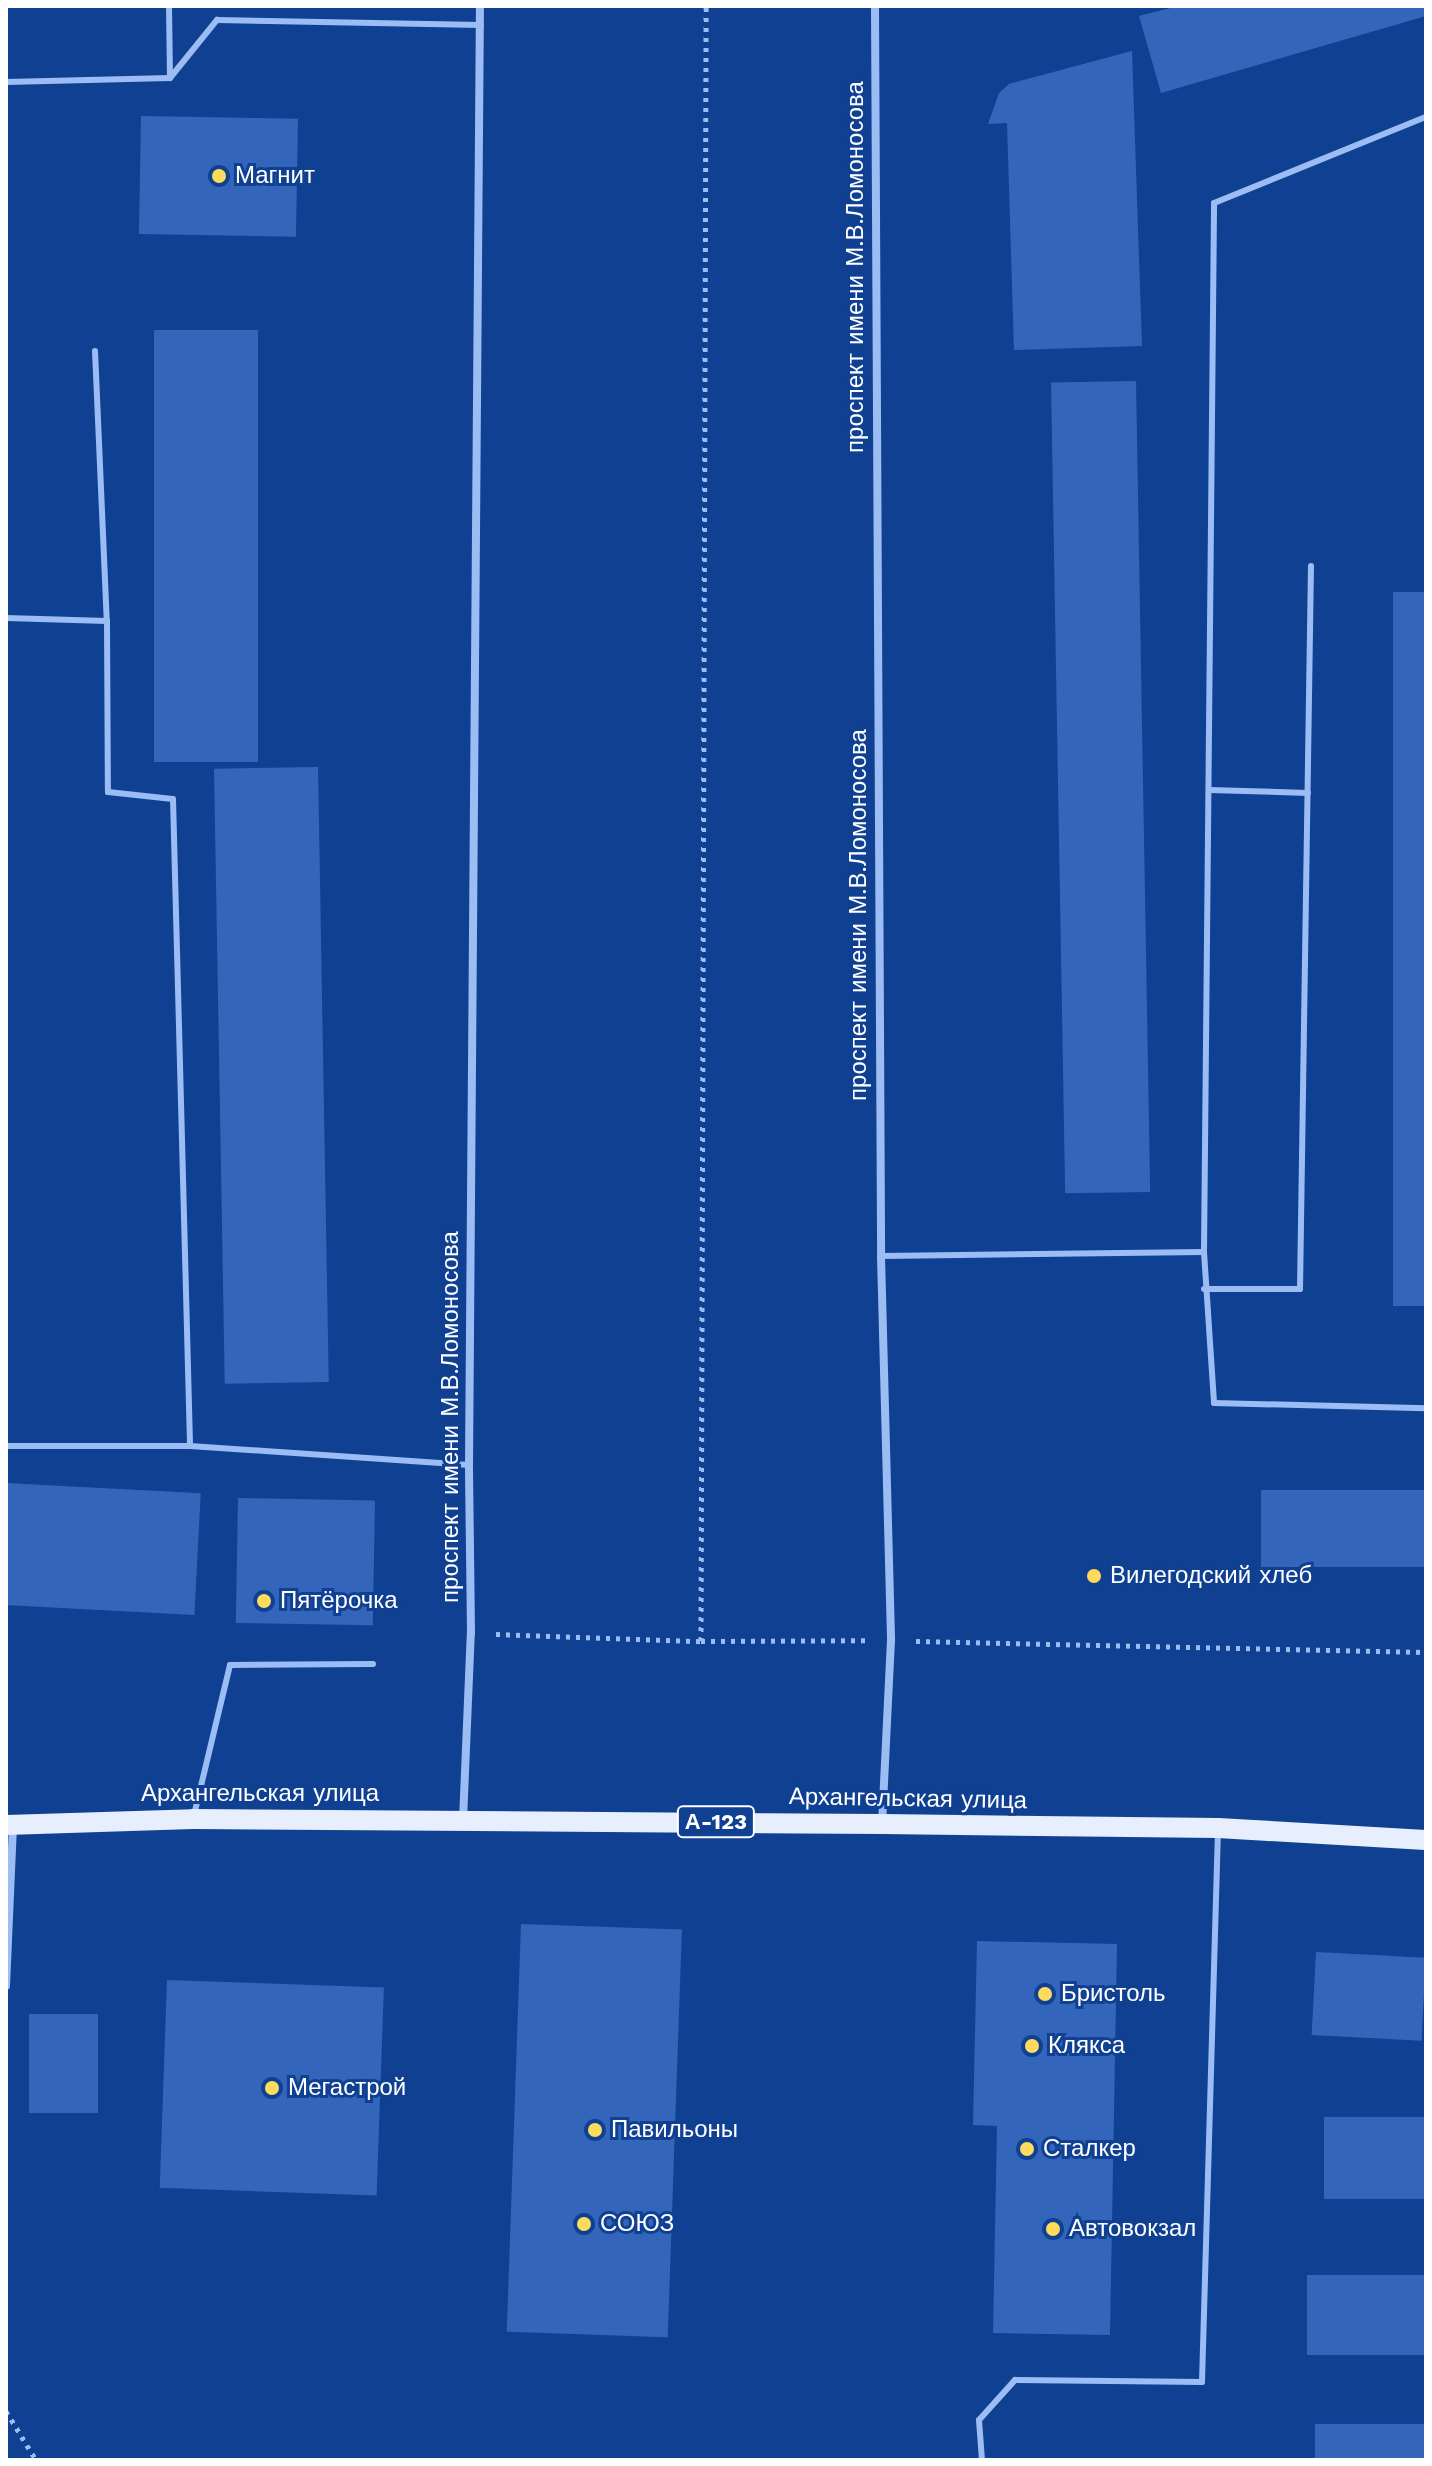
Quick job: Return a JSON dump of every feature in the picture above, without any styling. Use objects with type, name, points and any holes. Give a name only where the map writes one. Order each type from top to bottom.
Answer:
[{"type":"main road","name":"Архангельская улица","points":[[9,1825],[193,1819],[882,1824],[1218,1828],[1426,1840]]},
{"type":"street","name":"проспект имени М.В.Ломоносова","points":[[463,1820],[471,1633],[469,1465],[480,6]]},
{"type":"street","name":"проспект имени М.В.Ломоносова","points":[[875,6],[881,1256],[891,1640],[882,1824]]},
{"type":"street","points":[[6,1986],[9,1825]]},
{"type":"lane","points":[[169,6],[170,78]]},
{"type":"lane","points":[[6,82],[170,78],[217,20],[481,25]]},
{"type":"lane","points":[[1426,117],[1214,203],[1204,1252],[1204,1289],[1214,1403],[1426,1408]]},
{"type":"lane","points":[[95,351],[107,621],[108,792],[173,799],[190,1446]]},
{"type":"lane","points":[[1204,1289],[1300,1289],[1311,566]]},
{"type":"lane","points":[[6,618],[107,621]]},
{"type":"lane","points":[[1209,790],[1308,793]]},
{"type":"lane","points":[[881,1256],[1204,1252]]},
{"type":"lane","points":[[6,1446],[190,1446],[469,1465]]},
{"type":"lane","points":[[193,1819],[230,1665],[373,1664]]},
{"type":"lane","points":[[982,2460],[979,2420],[1015,2380],[1202,2382],[1218,1828]]},
{"type":"path","points":[[701,1641],[706,6]]},
{"type":"path","points":[[471,1633],[701,1641],[891,1640],[1426,1652]]},
{"type":"path","points":[[6,2411],[36,2460]]},
{"type":"building","points":[[1178,6],[1426,6],[1426,16],[1161,93],[1139,16]]},
{"type":"building","points":[[1132,51],[1142,346],[1014,350],[1007,123],[988,124],[999,93],[1009,84]]},
{"type":"building","name":"Магнит","points":[[141,116],[298,119],[296,237],[139,234]]},
{"type":"building","points":[[154,330],[258,330],[258,762],[154,762]]},
{"type":"building","points":[[1136,381],[1150,1192],[1065,1193],[1051,382]]},
{"type":"building","points":[[1393,592],[1426,592],[1426,1306],[1393,1306]]},
{"type":"building","points":[[318,767],[329,1382],[225,1384],[214,769]]},
{"type":"building","points":[[6,1483],[201,1493],[194,1615],[6,1605]]},
{"type":"building","points":[[1261,1490],[1426,1490],[1426,1567],[1261,1567]]},
{"type":"building","points":[[238,1498],[375,1500],[373,1625],[236,1623]]},
{"type":"building","name":"Павильоны","points":[[521,1924],[682,1930],[668,2337],[507,2332]]},
{"type":"building","name":"Автовокзал","points":[[977,1941],[1117,1944],[1110,2335],[993,2333],[997,2126],[973,2125]]},
{"type":"building","points":[[1316,1952],[1426,1958],[1422,2041],[1312,2035]]},
{"type":"building","name":"Мегастрой","points":[[167,1980],[384,1988],[377,2195],[160,2188]]},
{"type":"building","points":[[29,2014],[98,2014],[98,2113],[29,2113]]},
{"type":"building","points":[[1324,2117],[1426,2117],[1426,2199],[1324,2199]]},
{"type":"building","points":[[1307,2275],[1426,2275],[1426,2355],[1307,2355]]},
{"type":"building","points":[[1315,2424],[1426,2424],[1426,2460],[1315,2460]]},
{"type":"place","name":"Магнит","points":[[219,176]]},
{"type":"place","name":"Вилегодский хлеб","points":[[1094,1576]]},
{"type":"place","name":"Пятёрочка","points":[[264,1601]]},
{"type":"place","name":"Бристоль","points":[[1045,1994]]},
{"type":"place","name":"Клякса","points":[[1032,2046]]},
{"type":"place","name":"Мегастрой","points":[[272,2088]]},
{"type":"place","name":"Павильоны","points":[[595,2130]]},
{"type":"place","name":"Сталкер","points":[[1027,2149]]},
{"type":"place","name":"СОЮЗ","points":[[584,2224]]},
{"type":"place","name":"Автовокзал","points":[[1053,2229]]}]
